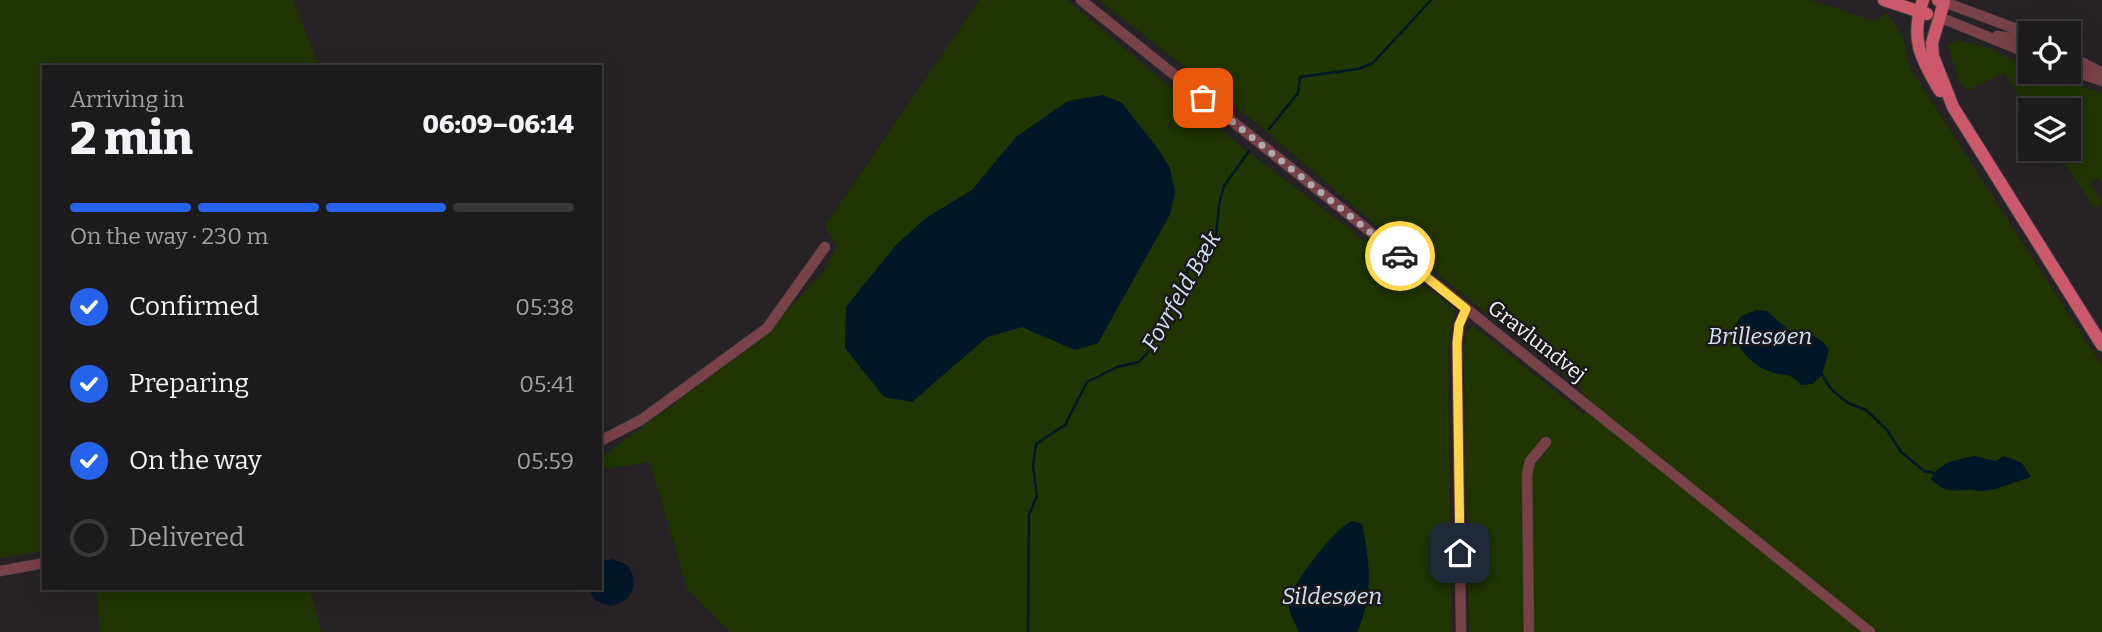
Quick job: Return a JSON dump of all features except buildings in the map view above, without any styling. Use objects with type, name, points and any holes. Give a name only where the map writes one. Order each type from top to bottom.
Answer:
[{"type":"main road","points":[[1884,0],[1921,6],[1939,18]]},
{"type":"main road","points":[[1941,1],[1932,43],[1933,56],[1953,107]]},
{"type":"main road","points":[[1921,6],[1916,26],[1918,47],[1926,68],[2102,345]]},
{"type":"street","name":"Gravlundvej","points":[[1082,0],[1870,632]]},
{"type":"street","points":[[1941,1],[2018,31]]},
{"type":"street","points":[[1939,18],[2018,48]]},
{"type":"street","points":[[1989,36],[2018,38]]},
{"type":"street","points":[[2081,62],[2102,73]]},
{"type":"street","points":[[2081,73],[2102,80]]},
{"type":"street","points":[[602,440],[641,420],[766,328],[825,247]]},
{"type":"street","points":[[1461,632],[1457,343],[1459,325],[1466,309]]},
{"type":"street","points":[[1529,632],[1527,475],[1530,461],[1546,442]]},
{"type":"street","points":[[0,571],[42,563]]},
{"type":"green space","points":[[0,0],[293,0],[319,65],[42,65],[42,551],[0,558]]},
{"type":"green space","points":[[979,0],[1067,0],[1234,141],[1455,310],[1448,350],[1452,632],[730,632],[687,589],[650,462],[606,469],[602,466],[602,457],[758,342],[825,270],[837,246],[825,226]],"holes":[[[1068,101],[1175,192],[1170,215],[1098,343],[1075,350],[1022,327],[987,337],[912,402],[846,307],[896,245],[926,218],[972,190],[1016,137]]]},
{"type":"green space","points":[[1099,0],[1810,0],[1874,21],[1887,13],[1903,37],[1910,68],[2102,366],[2102,632],[1469,632],[1464,352],[1466,332],[1473,326],[1586,416],[1581,388],[1377,226],[1253,120]],"holes":[[[1974,456],[1995,461],[2030,478],[1980,491],[1968,489],[1933,473],[1949,462]]]},
{"type":"green space","points":[[1958,40],[1988,48],[2018,62],[2018,84],[2075,84],[2102,93],[2102,184],[2098,178],[2090,183],[2102,203],[2094,208],[2063,161],[2081,161],[2081,98],[2021,98],[2004,73],[1968,91],[1959,81],[1948,45]]},
{"type":"green space","points":[[96,590],[310,590],[322,632],[100,632]]},
{"type":"water","points":[[1103,95],[1122,103],[1159,150],[1170,168],[1175,192],[1170,214],[1098,343],[1075,350],[1022,327],[987,337],[912,402],[884,397],[845,348],[846,307],[896,245],[926,218],[972,190],[1016,137],[1068,101]]},
{"type":"water","name":"Brillesøen","points":[[1757,310],[1767,311],[1792,333],[1814,336],[1826,345],[1829,350],[1822,375],[1813,384],[1801,385],[1790,376],[1764,369],[1752,362],[1743,351],[1731,333],[1741,316]]},
{"type":"water","points":[[1974,456],[1995,461],[2004,456],[2022,463],[2031,477],[1982,491],[1947,490],[1931,479],[1943,465]]},
{"type":"water","name":"Sildesøen","points":[[1352,521],[1362,524],[1369,579],[1366,605],[1357,632],[1299,632],[1289,608],[1292,592],[1326,544]]},
{"type":"water","points":[[612,559],[627,565],[631,572],[634,585],[632,591],[618,604],[610,606],[595,600],[589,590],[602,590],[602,562]]},
{"type":"waterway","name":"Fovrfeld Bæk","points":[[1269,129],[1298,93],[1300,77],[1358,69],[1373,63],[1431,0]]},
{"type":"waterway","name":"Fovrfeld Bæk","points":[[1028,632],[1029,515],[1037,496],[1033,466],[1036,444],[1065,425],[1087,382],[1117,367],[1139,362],[1150,350],[1193,259],[1209,252],[1216,237],[1224,186],[1249,151]]},
{"type":"waterway","points":[[1822,375],[1831,389]]},
{"type":"waterway","points":[[1832,390],[1848,403],[1866,410],[1887,430],[1901,452],[1924,471],[1933,473]]},
{"type":"way so far","points":[[1203,98],[1400,256]]},
{"type":"route","points":[[1400,256],[1466,309],[1459,325],[1457,343],[1460,553]]}]
